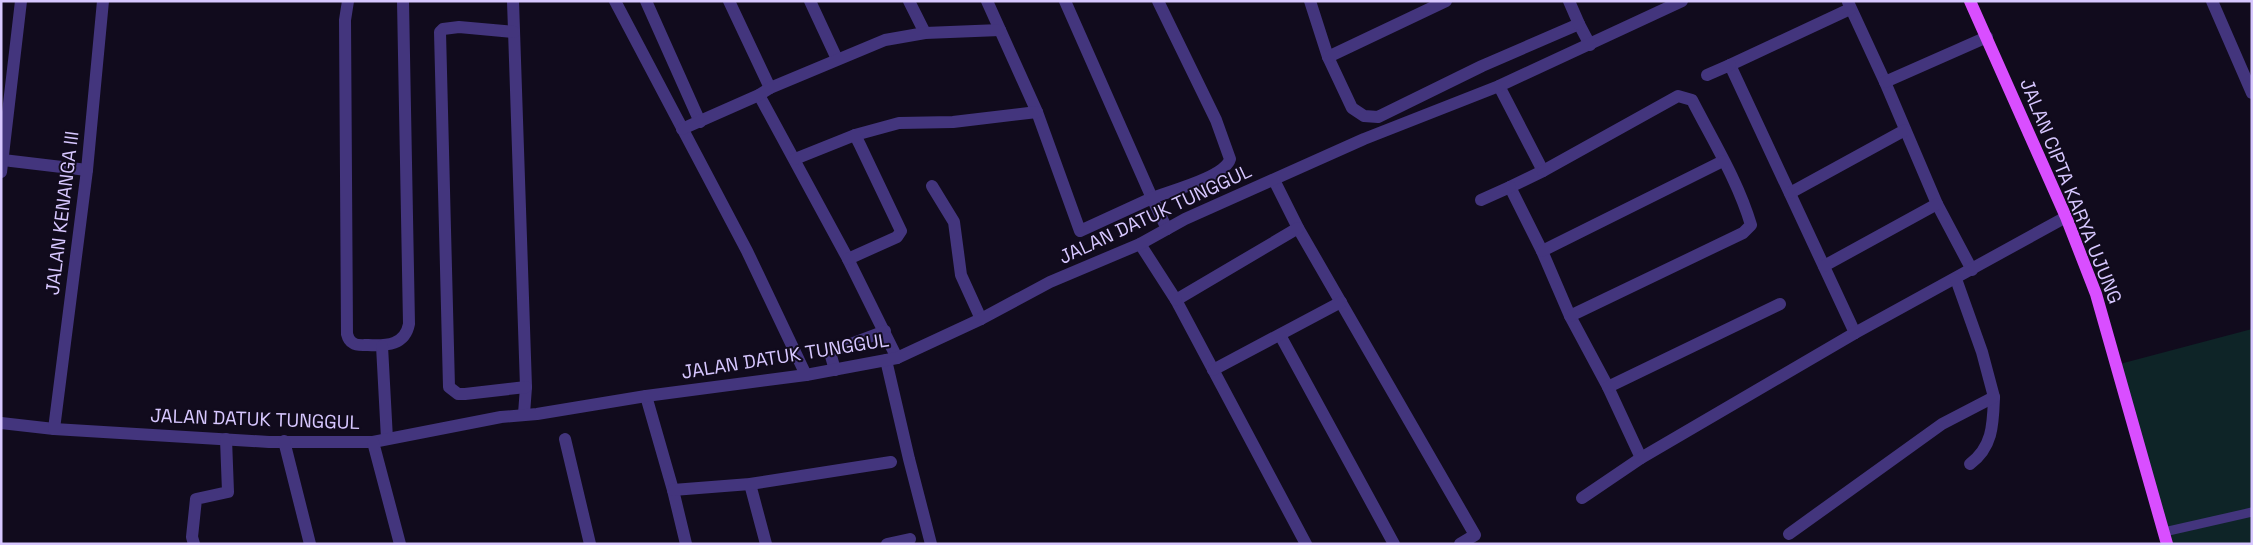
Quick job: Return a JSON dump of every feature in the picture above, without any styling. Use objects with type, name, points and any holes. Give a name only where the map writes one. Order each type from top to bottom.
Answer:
[{"type":"main road","name":"JALAN CIPTA KARYA UJUNG","points":[[1970,1],[2038,160],[2066,217],[2096,294],[2114,365],[2165,538]]},
{"type":"street","points":[[21,1],[2,166],[86,170]]},
{"type":"street","name":"JALAN KENANGA III","points":[[54,429],[86,170],[104,1]]},
{"type":"street","points":[[348,1],[346,20],[346,334],[355,345],[382,346],[394,344],[403,338],[407,333],[409,324],[403,1]]},
{"type":"street","points":[[513,1],[526,387],[524,414]]},
{"type":"street","points":[[615,1],[747,251],[806,375]]},
{"type":"street","points":[[646,1],[700,122]]},
{"type":"street","points":[[729,1],[770,88]]},
{"type":"street","points":[[810,1],[837,59]]},
{"type":"street","points":[[909,1],[925,33]]},
{"type":"street","points":[[987,1],[1038,112],[1080,231],[1152,198],[1217,174],[1228,166],[1230,160],[1216,120],[1158,1]]},
{"type":"street","points":[[1065,1],[1167,229]]},
{"type":"street","points":[[1310,1],[1328,57],[1352,108],[1364,116],[1378,117],[1482,66],[1579,24]]},
{"type":"street","points":[[1328,57],[1446,1]]},
{"type":"street","points":[[1569,1],[1590,45]]},
{"type":"street","name":"JALAN DATUK TUNGGUL","points":[[1,423],[54,429],[226,439],[372,442],[524,414],[537,414],[646,396],[806,375],[892,359],[981,319],[1050,282],[1140,244],[1185,219],[1364,138],[1499,86],[1682,1]]},
{"type":"street","points":[[2212,1],[2252,93]]},
{"type":"street","points":[[1707,75],[1849,5],[1885,82],[1937,204],[1972,270]]},
{"type":"street","points":[[514,32],[459,27],[443,29],[440,32],[450,387],[453,391],[465,394],[526,387]]},
{"type":"street","points":[[682,129],[759,95],[770,88],[885,40],[925,33],[1000,30]]},
{"type":"street","points":[[1885,82],[1987,37]]},
{"type":"street","points":[[1730,65],[1855,333]]},
{"type":"street","points":[[1499,86],[1543,171]]},
{"type":"street","points":[[759,95],[885,330],[892,359],[908,459],[931,544]]},
{"type":"street","points":[[1481,200],[1543,171],[1678,96],[1692,100],[1723,161],[1751,225],[1743,233],[1570,316]]},
{"type":"street","points":[[795,159],[855,135],[899,122],[953,122],[1038,112]]},
{"type":"street","points":[[1790,193],[1905,130]]},
{"type":"street","points":[[848,259],[897,236],[901,231],[855,135]]},
{"type":"street","points":[[1542,251],[1723,161]]},
{"type":"street","points":[[1274,180],[1298,228],[1475,536],[1460,544]]},
{"type":"street","points":[[932,186],[954,222],[961,275],[981,319]]},
{"type":"street","points":[[1510,186],[1542,251],[1570,316],[1608,387],[1641,458]]},
{"type":"street","points":[[1824,266],[1937,204]]},
{"type":"street","points":[[1582,498],[1641,458],[1855,333],[2066,217]]},
{"type":"street","points":[[1176,300],[1298,228]]},
{"type":"street","points":[[1140,244],[1176,300],[1306,544]]},
{"type":"street","points":[[1956,279],[1982,352],[1994,396],[1993,430],[1980,456],[1970,464]]},
{"type":"street","points":[[1213,370],[1341,302]]},
{"type":"street","points":[[1608,387],[1780,304]]},
{"type":"street","points":[[835,370],[831,356],[832,351],[885,330]]},
{"type":"street","points":[[1280,335],[1394,544]]},
{"type":"street","points":[[382,346],[387,439]]},
{"type":"street","points":[[646,396],[673,490],[686,544]]},
{"type":"street","points":[[1789,534],[1942,424],[1994,396]]},
{"type":"street","points":[[194,544],[192,537],[196,499],[228,492],[226,439]]},
{"type":"street","points":[[565,439],[590,544]]},
{"type":"street","points":[[284,441],[310,544]]},
{"type":"street","points":[[372,442],[400,544]]},
{"type":"street","points":[[673,490],[750,484],[891,462]]},
{"type":"street","points":[[750,484],[766,544]]},
{"type":"street","points":[[887,544],[910,539]]},
{"type":"lane","points":[[2165,538],[2252,512]]},
{"type":"green space","points":[[2252,329],[2252,544],[2164,544],[2116,365]]}]
